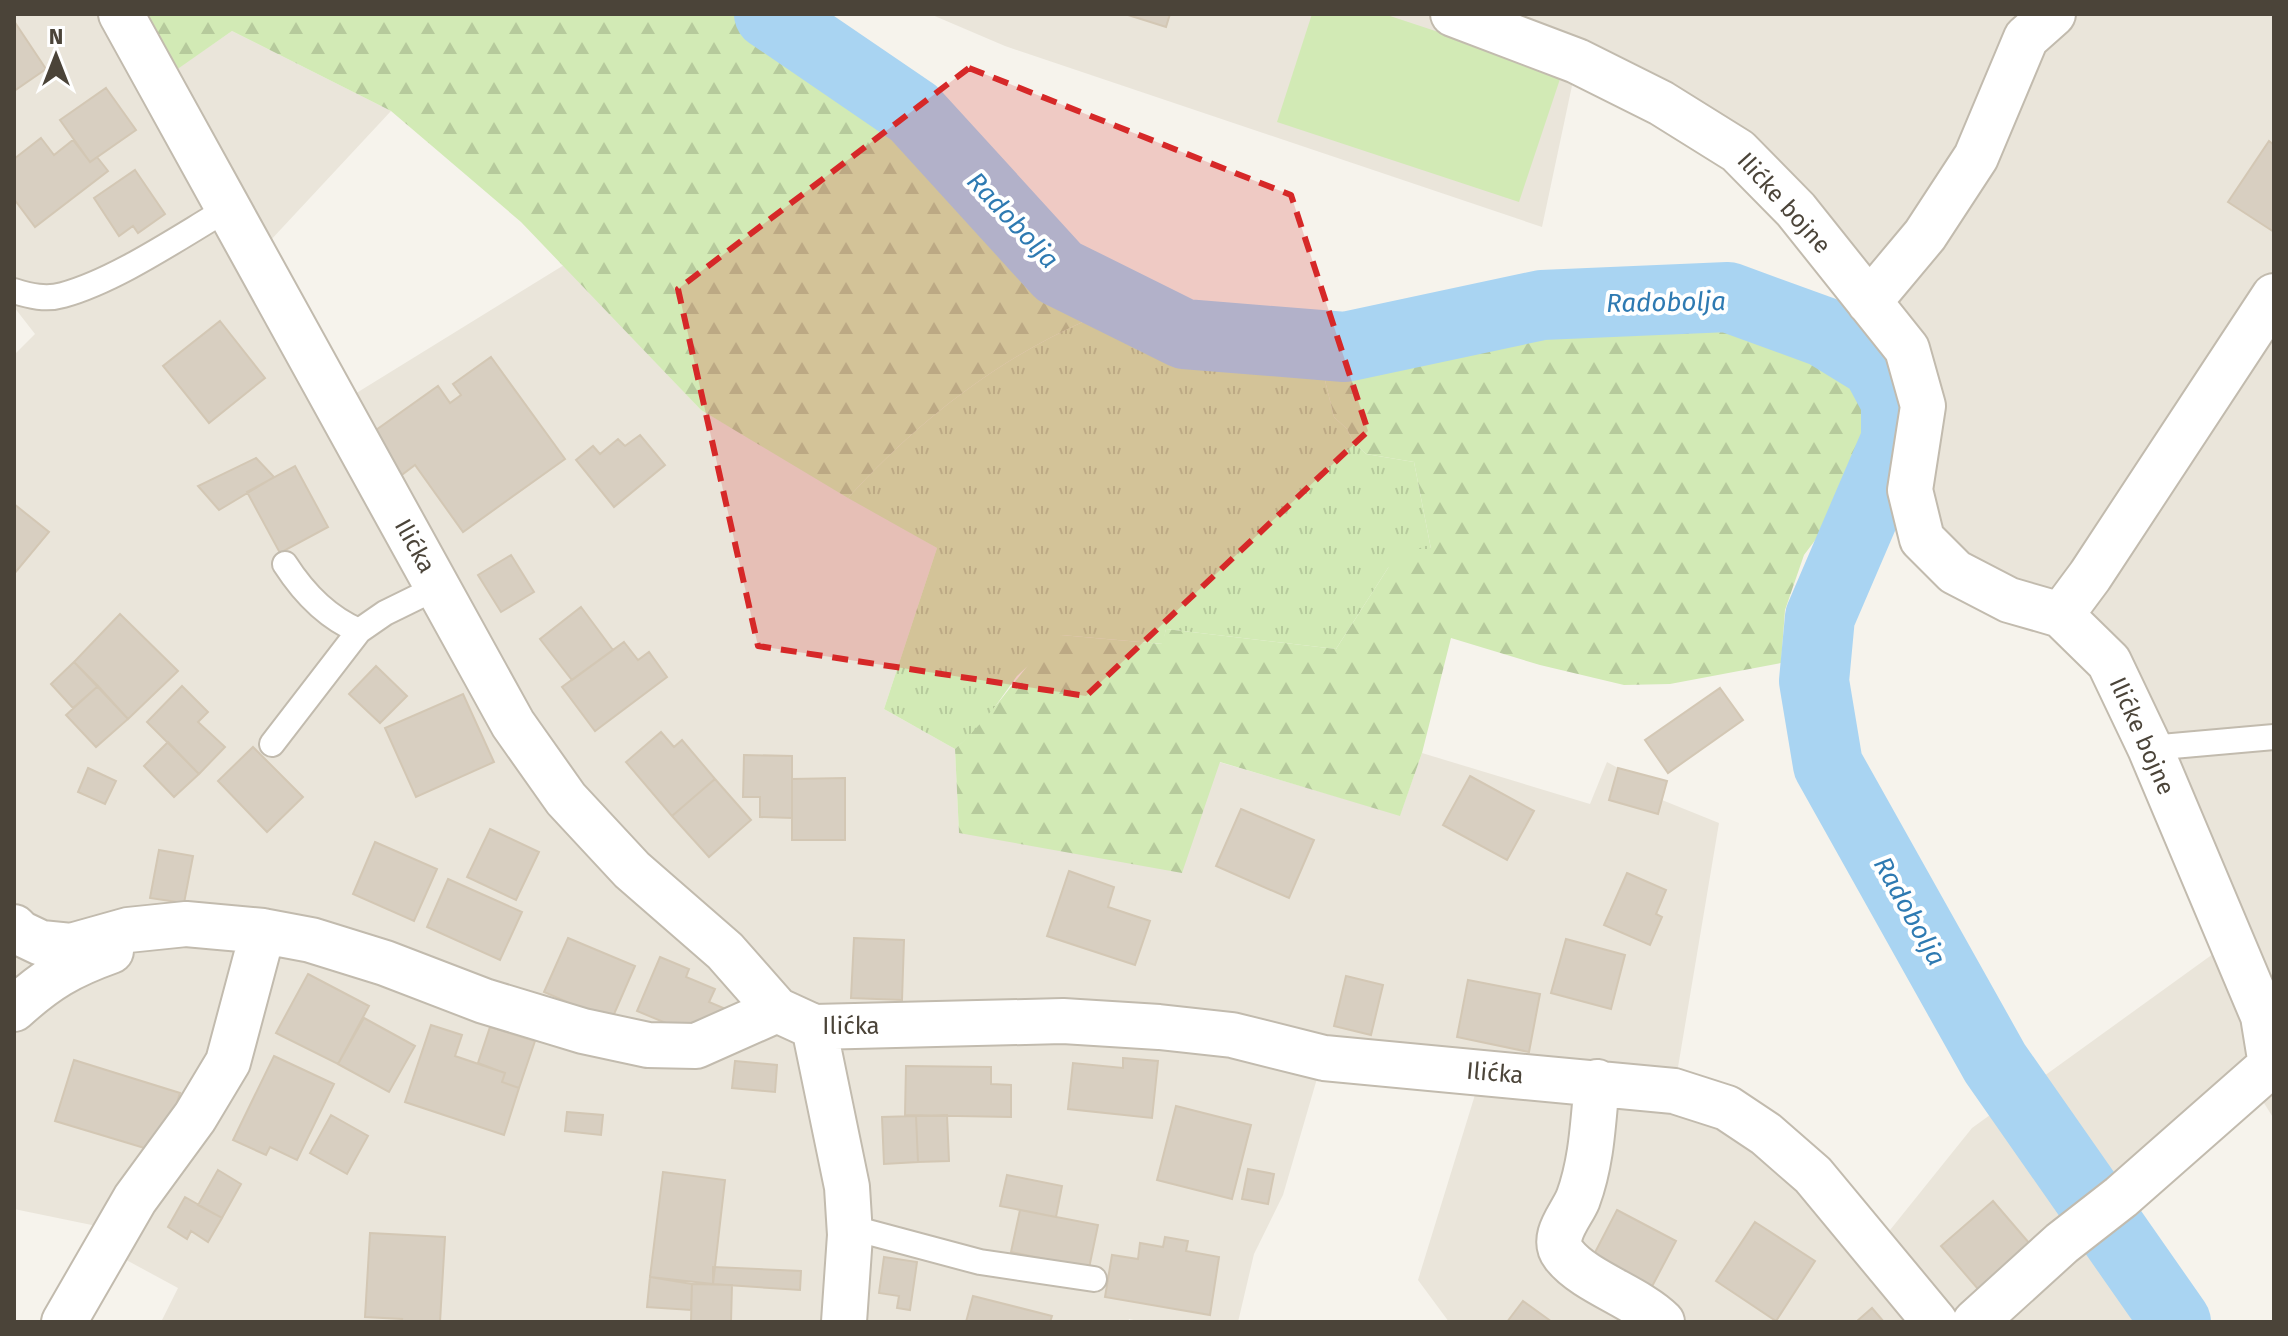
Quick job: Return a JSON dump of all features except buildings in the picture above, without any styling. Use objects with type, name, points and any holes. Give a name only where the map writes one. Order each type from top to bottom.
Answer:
[{"type":"street","name":"Ilićka","points":[[121,14],[513,724],[566,799],[632,870],[725,951],[795,1018],[1063,1021],[1159,1027],[1232,1035],[1324,1058],[1674,1091],[1727,1108],[1766,1134],[1813,1175],[1935,1322]]},
{"type":"street","name":"Ilićke bojne","points":[[1453,14],[1577,61],[1661,103],[1738,151],[1796,210],[1907,349],[1923,406],[1910,490],[1922,539],[1955,572],[2009,600],[2061,615],[2109,662],[2150,748],[2263,1016],[2272,1067],[2121,1197],[2062,1243],[1975,1322]]},
{"type":"street","points":[[1869,302],[1925,235],[1976,157],[2026,38],[2053,14]]},
{"type":"street","points":[[2061,615],[2090,576],[2274,296]]},
{"type":"street","points":[[14,927],[41,943],[71,946],[128,930],[186,924],[263,931],[311,940],[385,963],[484,1001],[583,1031],[648,1045],[696,1046],[795,1018],[847,1187],[849,1227],[844,1322]]},
{"type":"street","points":[[14,1009],[44,982],[83,961],[186,924]]},
{"type":"street","points":[[64,1322],[135,1199],[195,1117],[228,1062],[263,931]]},
{"type":"street","points":[[1597,1082],[1588,1171],[1573,1210],[1561,1230],[1559,1243],[1564,1255],[1581,1269],[1662,1322]]},
{"type":"lane","points":[[14,291],[46,298],[63,295],[111,275],[229,208]]},
{"type":"lane","points":[[285,564],[299,585],[340,623],[359,631]]},
{"type":"lane","points":[[272,744],[359,631],[385,613],[438,587]]},
{"type":"lane","points":[[2150,748],[2274,737]]},
{"type":"lane","points":[[849,1227],[980,1262],[1094,1279]]},
{"type":"highlighted area","points":[[969,68],[1291,195],[1368,431],[1086,696],[758,646],[678,289]]},
{"type":"shaded area","points":[[14,14],[121,14],[159,81],[232,31],[391,111],[255,257],[337,405],[564,265],[701,410],[937,548],[884,709],[955,749],[959,833],[1219,762],[1400,815],[1422,753],[1590,804],[1607,762],[1667,781],[1662,800],[1719,823],[1674,1091],[1727,1108],[1874,1250],[1972,1128],[2231,941],[2109,662],[1922,539],[1923,406],[1796,210],[1577,62],[1542,227],[1005,46],[930,14],[2274,14],[2274,1119],[2257,1092],[2106,1223],[2176,1322],[1449,1322],[1418,1280],[1482,1072],[1323,1058],[1283,1195],[1254,1254],[1238,1322],[1142,1322],[1129,1319],[1128,1322],[161,1322],[178,1288],[106,1249],[116,1230],[14,1209],[14,355],[35,334],[14,307]]},
{"type":"green space","points":[[121,14],[740,14],[756,19],[832,67],[985,206],[1049,282],[1087,320],[1020,355],[958,396],[901,444],[848,498],[701,410],[521,222],[391,111],[232,31],[159,82]]},
{"type":"green space","points":[[1312,14],[1384,14],[1562,73],[1519,202],[1277,122]]},
{"type":"green space","points":[[1567,319],[1665,319],[1730,331],[1851,378],[1872,393],[1877,421],[1850,494],[1804,555],[1785,610],[1781,663],[1670,684],[1624,685],[1540,665],[1451,638],[1422,753],[1400,816],[1220,762],[1182,873],[959,833],[955,749],[993,709],[1051,637],[1061,635],[1162,644],[1166,629],[1336,649],[1388,568],[1411,549],[1431,549],[1414,462],[1366,454],[1354,443],[1347,429],[1334,417],[1321,364],[1382,355],[1478,330]]},
{"type":"green space","points":[[1087,320],[1140,347],[1249,363],[1321,364],[1334,417],[1347,429],[1354,443],[1366,454],[1414,462],[1431,549],[1388,568],[1336,649],[1166,629],[1163,644],[1061,635],[1017,676],[982,725],[955,749],[884,709],[937,548],[848,498],[901,444],[958,396],[1020,355]]},
{"type":"waterway","name":"Radobolja","points":[[769,14],[914,113],[1059,272],[1184,334],[1345,347],[1542,305],[1728,297],[1824,332],[1876,364],[1896,401],[1896,440],[1820,617],[1814,681],[1828,765],[1995,1063],[2176,1322]]}]
